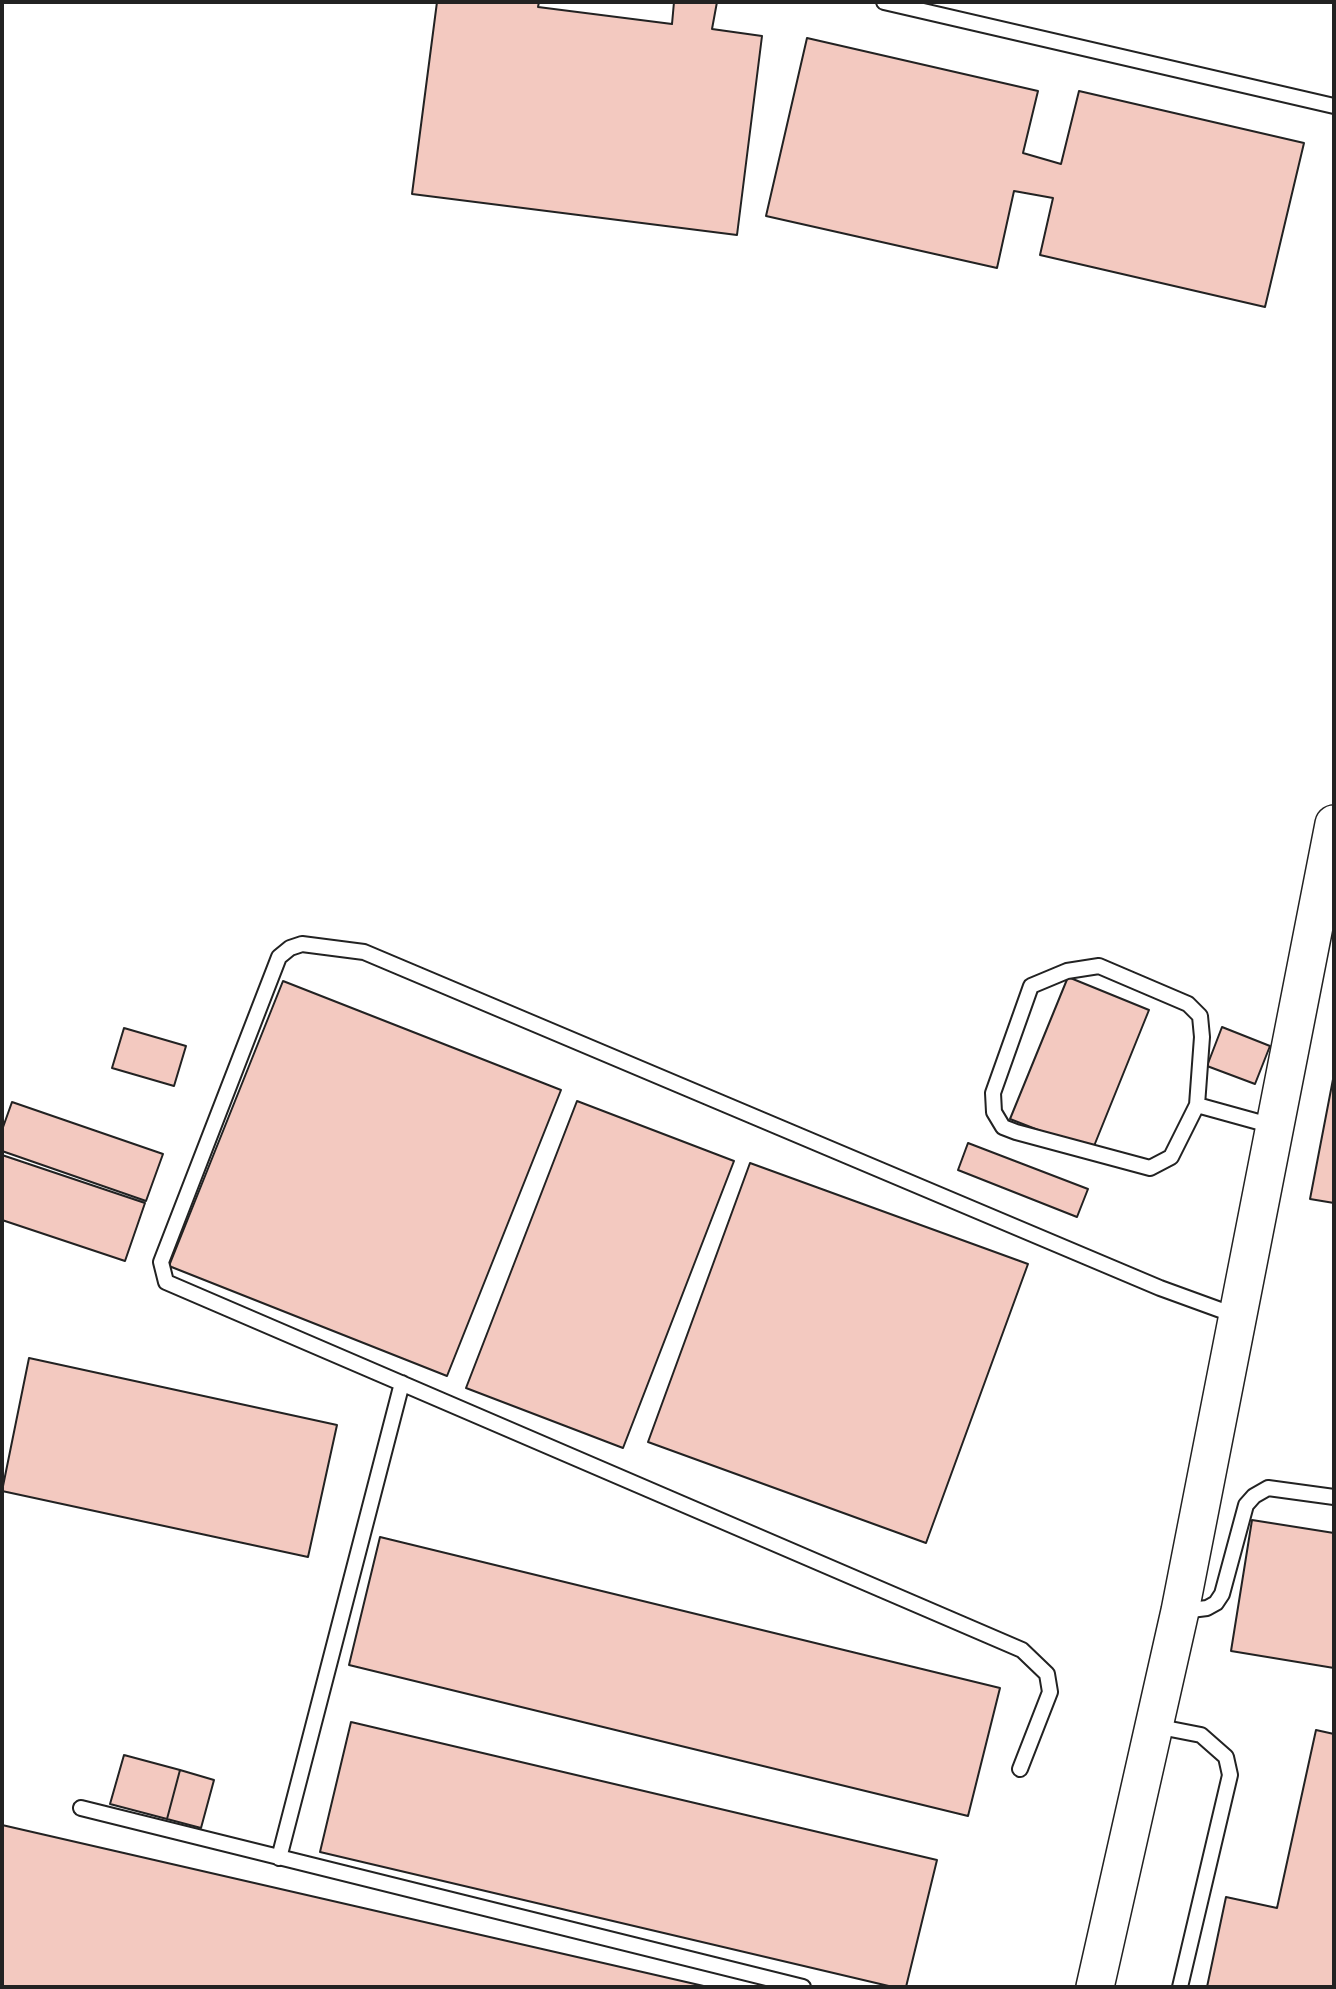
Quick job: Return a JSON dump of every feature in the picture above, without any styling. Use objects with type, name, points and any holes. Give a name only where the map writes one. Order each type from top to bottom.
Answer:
[{"type":"street","points":[[1095,1987],[1180,1611],[1334,824]]},
{"type":"lane","points":[[884,2],[1334,106]]},
{"type":"lane","points":[[1020,1769],[1050,1692],[1048,1674],[1022,1650],[166,1282],[161,1262],[279,957],[290,948],[302,944],[364,952],[1160,1288],[1237,1315]]},
{"type":"lane","points":[[1099,966],[1195,1008],[1200,1016],[1202,1037],[1197,1105],[1171,1157],[1150,1168],[1003,1127],[994,1112],[993,1093],[1031,986],[1067,971],[1099,966]]},
{"type":"lane","points":[[1197,1105],[1274,1126]]},
{"type":"lane","points":[[279,1858],[402,1383]]},
{"type":"lane","points":[[1180,1611],[1207,1608],[1216,1603],[1223,1594],[1246,1505],[1254,1496],[1268,1488],[1334,1497]]},
{"type":"lane","points":[[1153,1726],[1201,1735],[1226,1757],[1230,1775],[1180,1987]]},
{"type":"lane","points":[[81,1808],[803,1987]]},
{"type":"building","points":[[437,2],[539,2],[538,7],[672,24],[674,2],[717,2],[712,29],[762,36],[737,235],[412,194]]},
{"type":"building","points":[[807,38],[1038,91],[1023,153],[1061,164],[1079,91],[1304,143],[1265,307],[1040,255],[1053,198],[1014,191],[997,268],[766,216]]},
{"type":"building","points":[[1068,977],[1149,1010],[1092,1151],[1010,1119]]},
{"type":"building","points":[[283,981],[561,1090],[447,1376],[169,1266]]},
{"type":"building","points":[[1222,1027],[1270,1046],[1255,1084],[1207,1066]]},
{"type":"building","points":[[124,1028],[186,1046],[174,1086],[112,1068]]},
{"type":"building","points":[[1334,1074],[1334,1203],[1310,1199]]},
{"type":"building","points":[[577,1101],[734,1161],[623,1448],[466,1388]]},
{"type":"building","points":[[12,1102],[163,1154],[146,1201],[2,1151],[2,1130]]},
{"type":"building","points":[[968,1143],[1088,1189],[1077,1217],[958,1170]]},
{"type":"building","points":[[2,1155],[145,1203],[125,1261],[2,1220]]},
{"type":"building","points":[[750,1163],[1028,1264],[926,1543],[648,1442]]},
{"type":"building","points":[[29,1358],[337,1425],[308,1557],[2,1491]]},
{"type":"building","points":[[1252,1520],[1334,1533],[1334,1668],[1231,1651]]},
{"type":"building","points":[[380,1537],[1000,1688],[968,1816],[349,1665]]},
{"type":"building","points":[[351,1722],[937,1860],[906,1987],[893,1987],[320,1852]]},
{"type":"building","points":[[1316,1730],[1334,1734],[1334,1987],[1207,1987],[1226,1897],[1277,1908]]},
{"type":"building","points":[[124,1755],[180,1770],[167,1819],[110,1804]]},
{"type":"building","points":[[180,1770],[214,1780],[201,1828],[167,1819]]},
{"type":"building","points":[[2,1825],[385,1913],[708,1987],[2,1987]]}]
